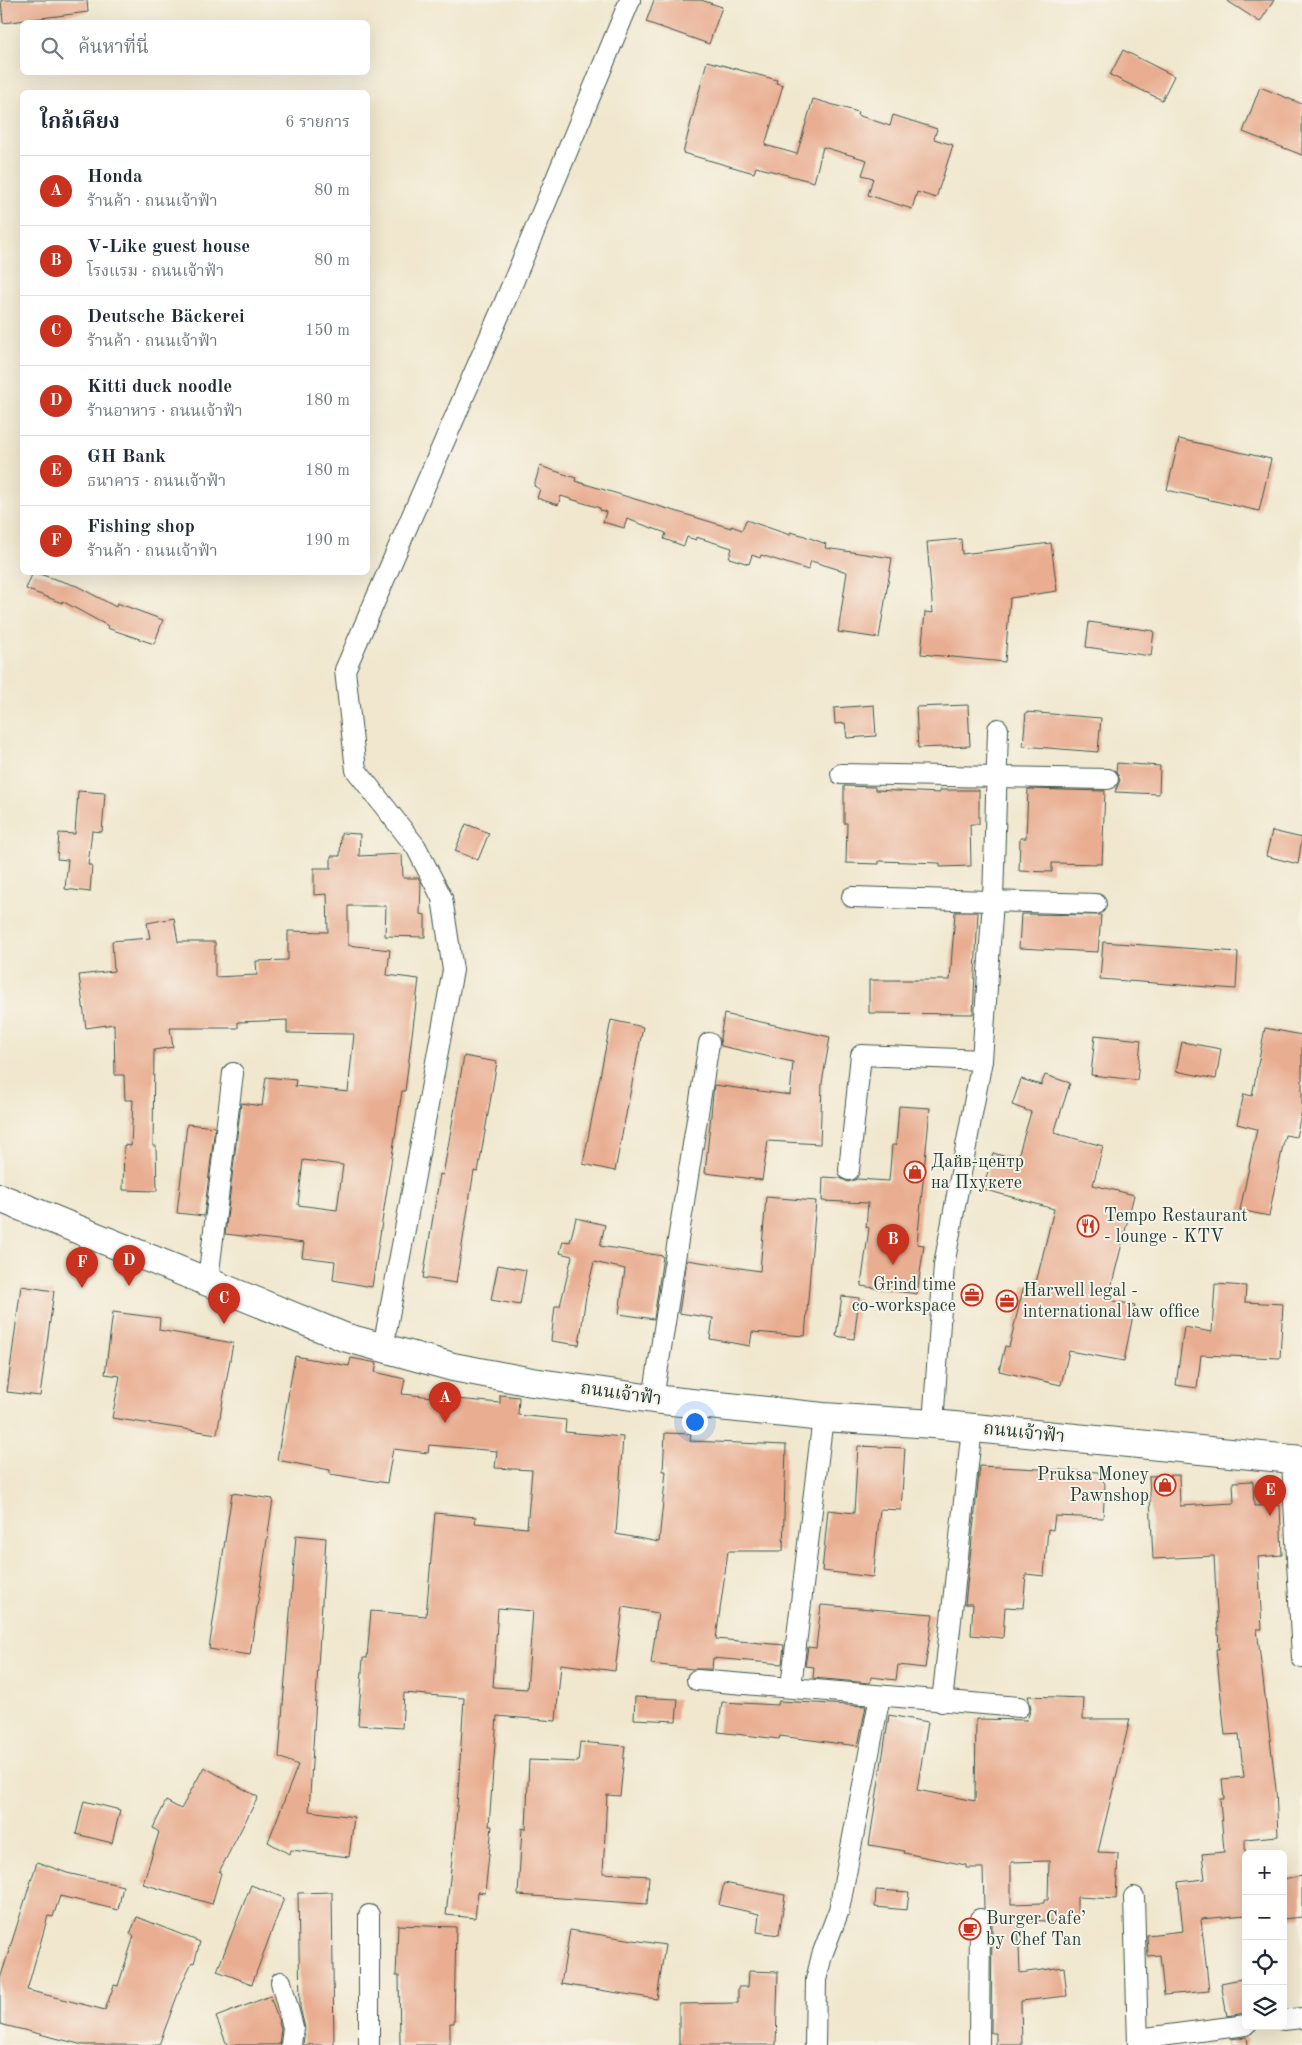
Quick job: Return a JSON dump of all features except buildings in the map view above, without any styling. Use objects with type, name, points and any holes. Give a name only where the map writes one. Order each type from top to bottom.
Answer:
[{"type":"main road","name":"ถนนเจ้าฟ้า","points":[[0,1198],[208,1280],[344,1337],[453,1367],[532,1382],[823,1417],[933,1424],[1297,1461]]},
{"type":"street","points":[[383,1348],[453,970],[442,898],[416,847],[356,770],[346,670],[500,313],[630,0]]},
{"type":"street","points":[[933,1424],[944,1265],[982,1060],[993,901],[998,729]]},
{"type":"street","points":[[841,774],[1108,779]]},
{"type":"street","points":[[852,897],[1096,904]]},
{"type":"street","points":[[653,1398],[709,1043]]},
{"type":"street","points":[[849,1170],[861,1055],[982,1060]]},
{"type":"street","points":[[208,1280],[233,1072]]},
{"type":"street","points":[[791,1687],[823,1417]]},
{"type":"street","points":[[942,1702],[972,1428]]},
{"type":"street","points":[[1297,1461],[1302,1658]]},
{"type":"street","points":[[697,1680],[1019,1707]]},
{"type":"street","points":[[815,2045],[816,1980],[822,1955],[839,1910],[880,1696]]},
{"type":"street","points":[[1134,1897],[1138,2042],[1242,2026]]},
{"type":"street","points":[[369,1915],[369,2045]]},
{"type":"street","points":[[979,2045],[980,1919]]},
{"type":"street","points":[[281,1982],[293,2027],[292,2045]]},
{"type":"street","points":[[1287,2020],[1302,2018]]},
{"type":"place","name":"Дайв-центр на Пхукете","points":[[915,1172]]},
{"type":"place","name":"Tempo Restaurant - lounge - KTV","points":[[1088,1226]]},
{"type":"place","name":"V-Like guest house","points":[[893,1265]]},
{"type":"place","name":"Kitti duck noodle","points":[[129,1286]]},
{"type":"place","name":"Fishing shop","points":[[82,1288]]},
{"type":"place","name":"Grind time co-workspace","points":[[972,1295]]},
{"type":"place","name":"Harwell legal - international law office","points":[[1007,1301]]},
{"type":"place","name":"Deutsche Bäckerei","points":[[224,1324]]},
{"type":"place","name":"Honda","points":[[445,1423]]},
{"type":"place","name":"Pruksa Money Pawnshop","points":[[1165,1485]]},
{"type":"place","name":"GH Bank","points":[[1270,1516]]},
{"type":"place","name":"Burger Cafe’ by Chef Tan","points":[[970,1929]]}]
